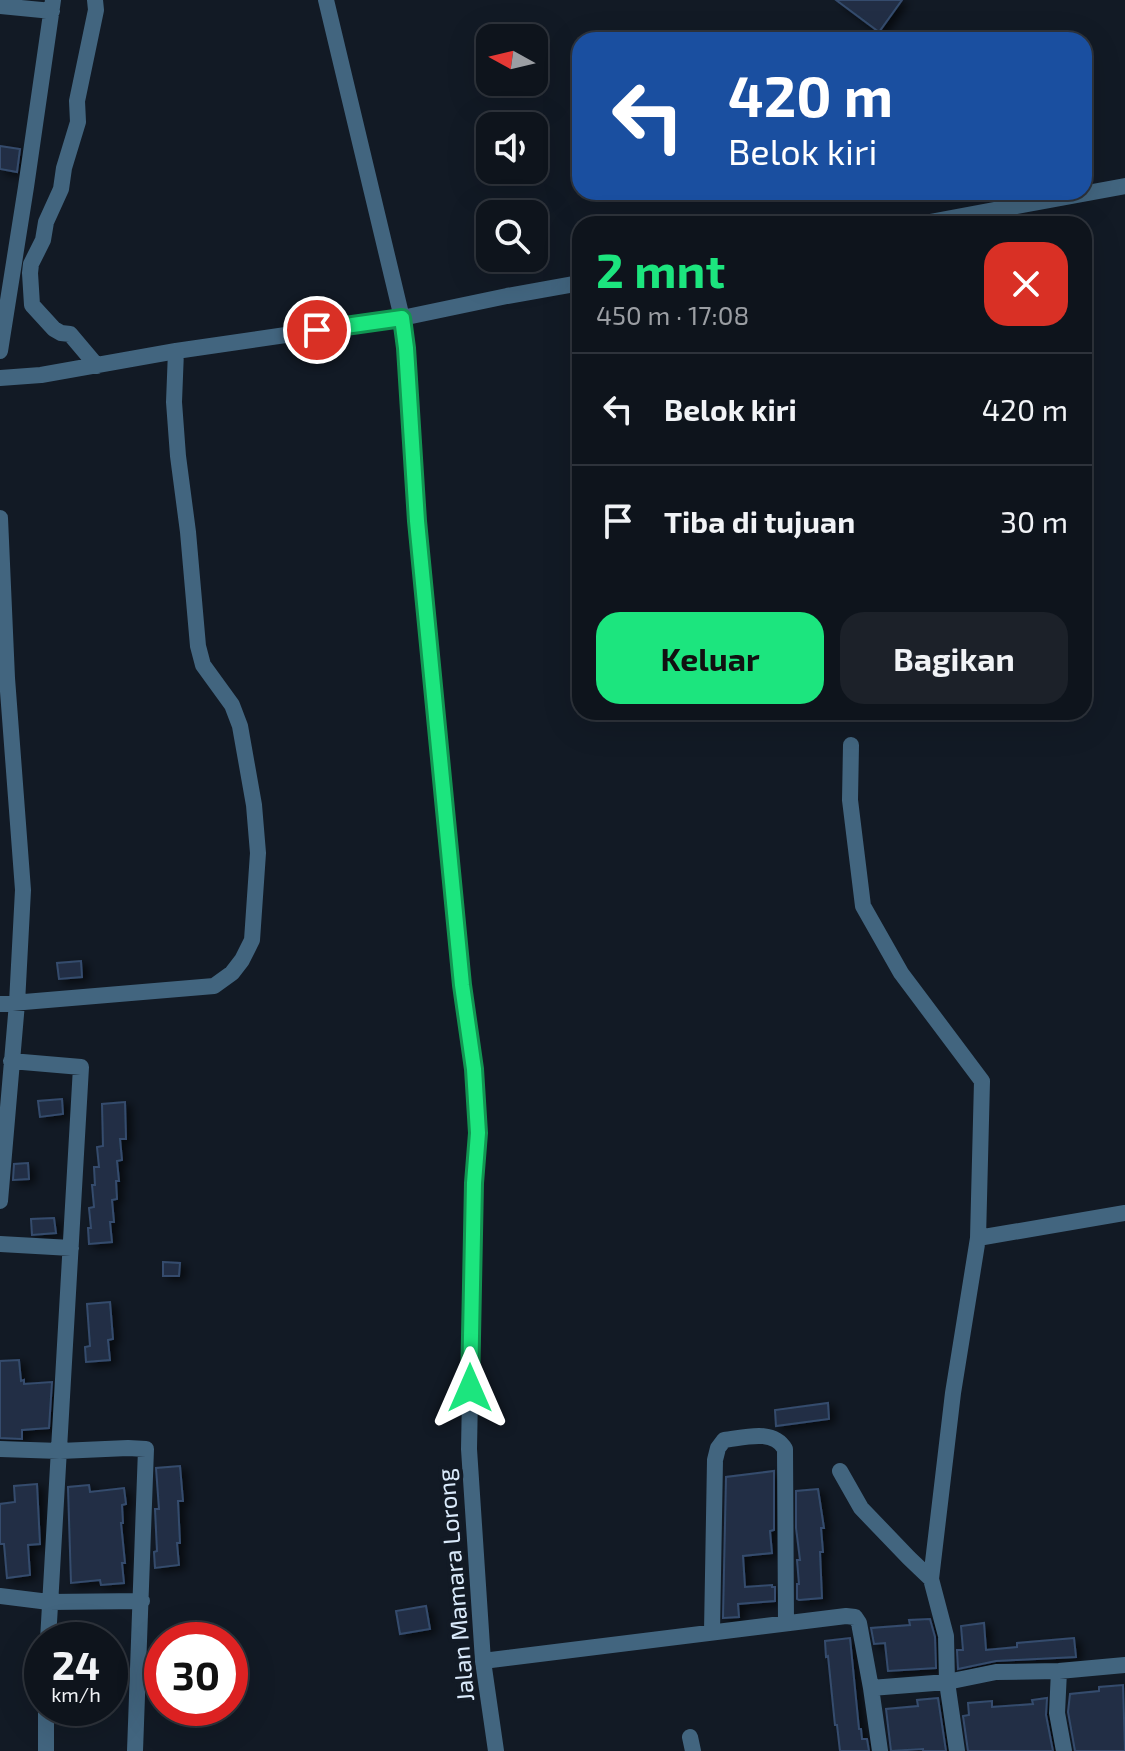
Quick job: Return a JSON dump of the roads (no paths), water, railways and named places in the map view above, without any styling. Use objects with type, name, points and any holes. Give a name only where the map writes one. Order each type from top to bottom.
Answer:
[{"type":"street","points":[[95,0],[96,10],[77,101],[78,122],[61,189],[31,264],[29,281],[36,312],[54,329],[70,334],[97,366]]},
{"type":"street","name":"Jalan Mamara Lorong","points":[[326,0],[402,318],[406,348],[417,521],[459,952],[474,1069],[478,1133],[474,1183],[469,1449],[483,1661],[496,1751]]},
{"type":"street","points":[[0,6],[53,6],[0,351]]},
{"type":"street","points":[[1092,190],[1125,186]]},
{"type":"street","points":[[956,216],[1030,200]]},
{"type":"street","points":[[0,378],[41,375],[176,351],[402,318],[572,284]]},
{"type":"street","points":[[8,1003],[214,986],[232,973],[252,940],[258,853],[254,805],[240,726],[232,705],[203,665],[198,646],[178,456],[174,402],[176,351]]},
{"type":"street","points":[[0,518],[7,678],[23,890],[8,1003],[11,1061],[0,1201]]},
{"type":"street","points":[[851,745],[850,800],[863,906],[901,973],[982,1081],[978,1238],[953,1393],[931,1579],[946,1636],[947,1682],[957,1751]]},
{"type":"street","points":[[11,1061],[81,1067],[48,1622]]},
{"type":"street","points":[[978,1238],[1125,1213]]},
{"type":"street","points":[[0,1244],[71,1248]]},
{"type":"street","points":[[712,1632],[715,1460],[724,1440],[771,1437],[780,1441],[785,1449],[786,1623]]},
{"type":"street","points":[[0,1449],[146,1449],[135,1751]]},
{"type":"street","points":[[840,1471],[861,1508],[931,1579]]},
{"type":"street","points":[[0,1596],[49,1602],[142,1601]]},
{"type":"street","points":[[483,1661],[855,1617],[859,1623],[880,1751]]},
{"type":"street","points":[[871,1688],[947,1682],[996,1672],[1059,1671],[1125,1665]]},
{"type":"street","points":[[1059,1671],[1057,1713],[1064,1751]]},
{"type":"street","points":[[46,1726],[46,1751]]}]
